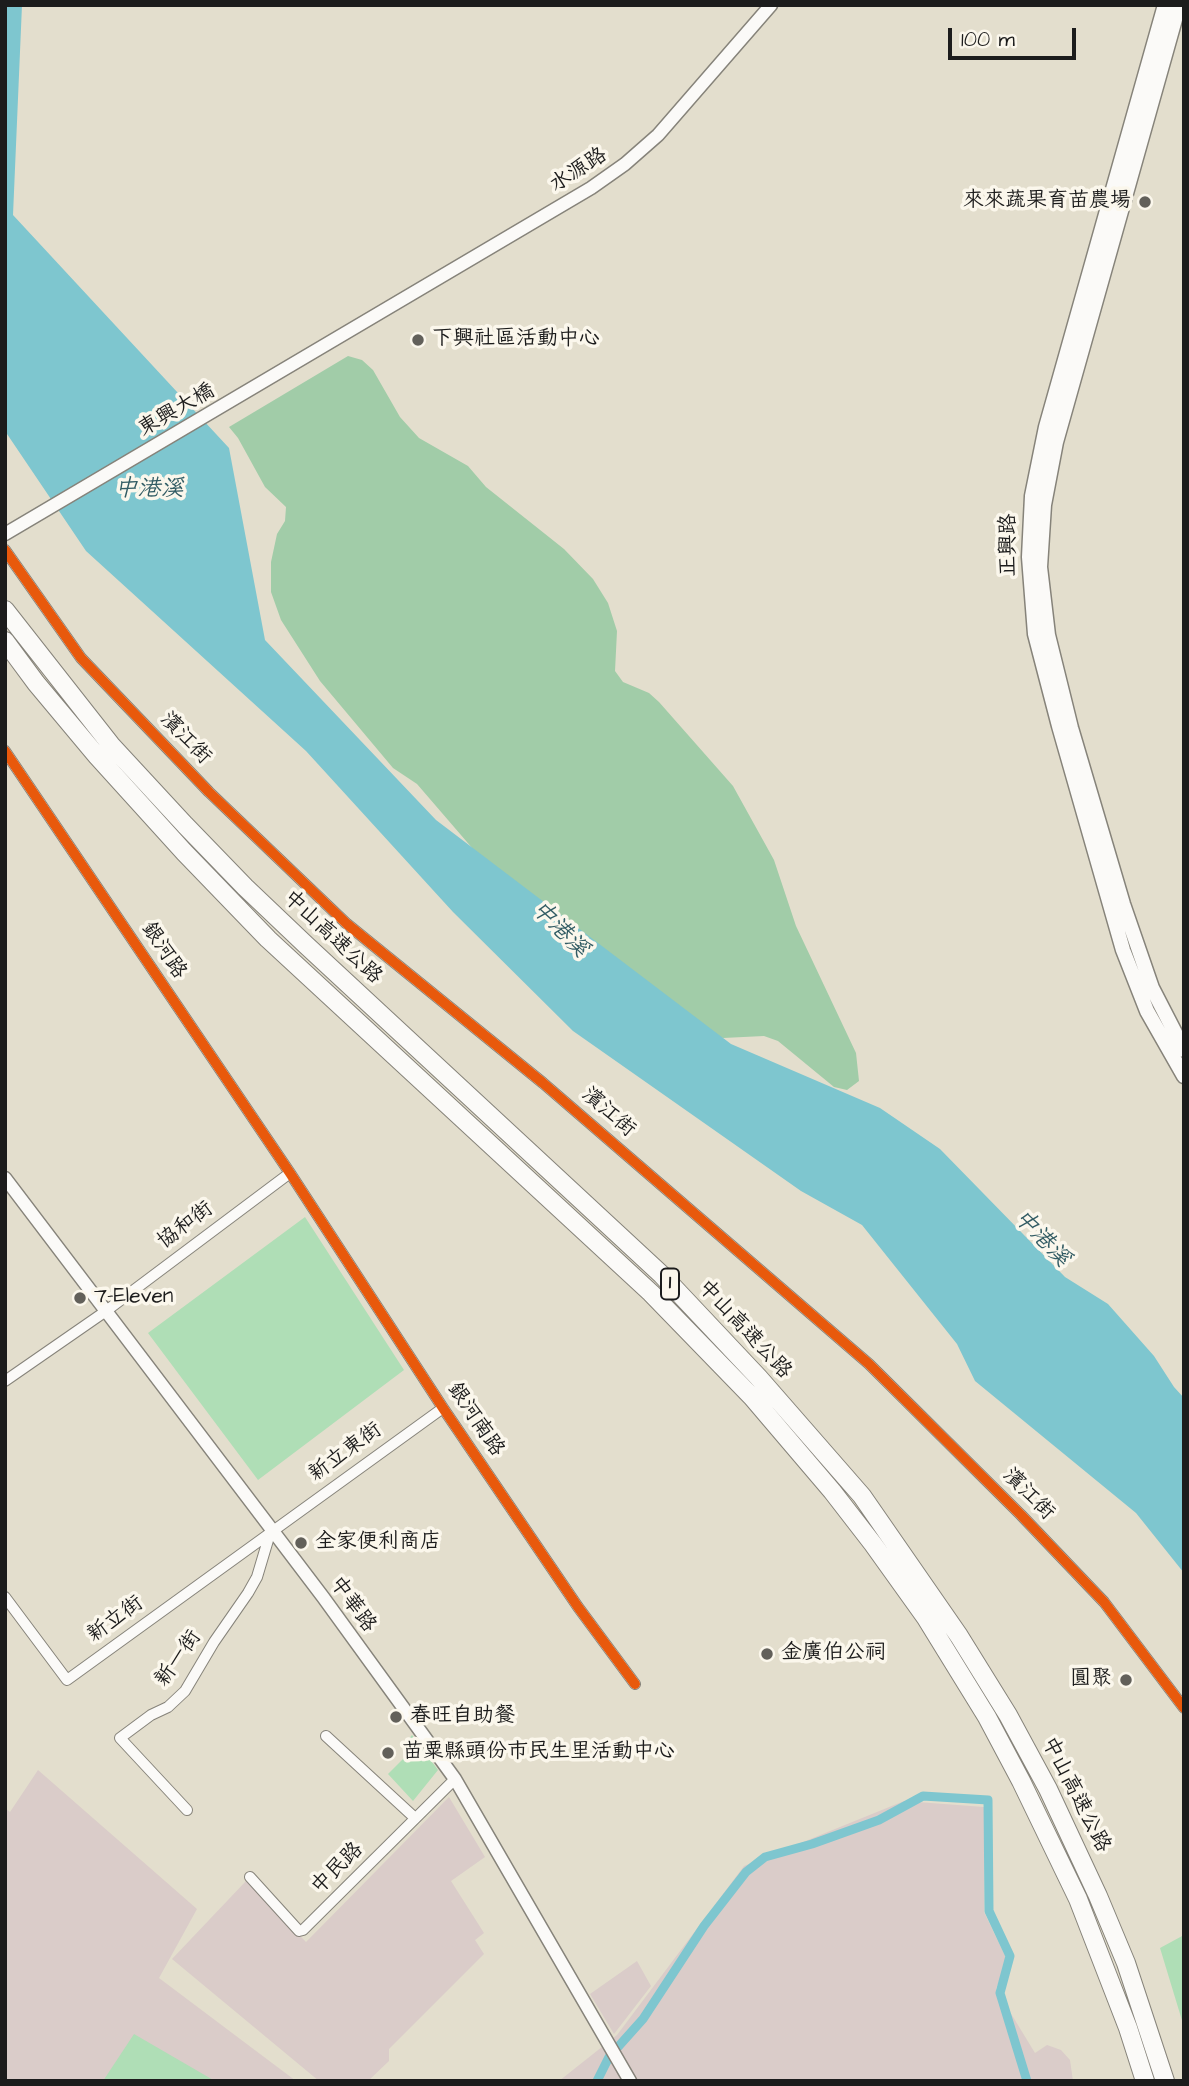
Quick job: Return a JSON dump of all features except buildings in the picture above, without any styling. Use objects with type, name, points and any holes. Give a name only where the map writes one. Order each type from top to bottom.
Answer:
[{"type":"highway","name":"中山高速公路","points":[[5,610],[111,745],[193,834],[306,945],[662,1275],[759,1378],[862,1496],[959,1636],[1008,1715],[1048,1789],[1126,1963],[1165,2081]]},
{"type":"highway","name":"中山高速公路","points":[[5,641],[97,756],[268,939],[651,1293],[752,1398],[832,1491],[926,1618],[987,1717],[1021,1781],[1051,1838],[1078,1899],[1107,1971],[1145,2081]]},
{"type":"main road","name":"正興路","points":[[1165,5],[1046,427],[1032,496],[1029,557],[1035,634],[1123,950],[1147,1011],[1184,1076]]},
{"type":"main road","name":"正興路","points":[[1179,5],[1056,442],[1044,505],[1040,567],[1048,635],[1071,728],[1123,904],[1152,988],[1184,1050]]},
{"type":"street","name":"水源路","points":[[368,322],[591,188],[625,164],[658,135],[771,5]]},
{"type":"street","name":"東興大橋","points":[[5,534],[368,322]]},
{"type":"street","name":"濱江街","points":[[5,550],[81,658],[209,792],[347,924],[543,1083],[869,1364],[1104,1602],[1184,1708]]},
{"type":"street","name":"銀河路","points":[[5,751],[290,1173]]},
{"type":"street","name":"協和街","points":[[5,1381],[106,1311],[290,1173]]},
{"type":"street","name":"銀河南路","points":[[290,1173],[443,1408],[578,1608],[635,1684]]},
{"type":"street","name":"中華路","points":[[5,1178],[455,1779],[630,2081]]},
{"type":"street","name":"新立東街","points":[[271,1530],[443,1408]]},
{"type":"street","name":"新立街","points":[[5,1597],[67,1680],[271,1530]]},
{"type":"street","name":"新一街","points":[[187,1810],[120,1738],[151,1715],[168,1707],[185,1691],[257,1577],[271,1530]]},
{"type":"street","points":[[327,1736],[415,1818]]},
{"type":"street","name":"中民路","points":[[250,1877],[299,1931],[303,1930],[455,1779]]},
{"type":"shaded area","points":[[38,1770],[197,1909],[159,1978],[296,2081],[5,2081],[5,1808],[10,1812]]},
{"type":"shaded area","points":[[449,1797],[485,1857],[451,1881],[484,1933],[475,1940],[484,1954],[389,2049],[389,2061],[368,2081],[319,2081],[172,1959],[246,1881],[306,1942]]},
{"type":"shaded area","points":[[904,1801],[984,1807],[984,1912],[1007,1960],[996,1989],[1035,2053],[1047,2045],[1061,2050],[1070,2060],[1073,2081],[559,2081],[617,2035],[744,1866]]},
{"type":"shaded area","points":[[637,1961],[651,1986],[614,2034],[590,1994]]},
{"type":"green space","points":[[348,356],[362,360],[373,370],[400,417],[419,438],[468,466],[486,487],[564,549],[593,579],[608,603],[617,631],[615,671],[623,682],[649,693],[659,702],[733,786],[774,860],[796,926],[856,1053],[859,1081],[847,1090],[834,1087],[778,1041],[764,1036],[723,1038],[697,1030],[473,849],[417,784],[393,768],[320,681],[281,620],[271,592],[271,562],[277,534],[285,521],[286,507],[265,487],[229,427]]},
{"type":"green space","points":[[305,1217],[404,1370],[258,1480],[148,1333]]},
{"type":"green space","points":[[412,1735],[438,1770],[413,1801],[388,1774],[409,1753],[403,1746]]},
{"type":"green space","points":[[1184,1935],[1184,2027],[1160,1948]]},
{"type":"green space","points":[[134,2034],[215,2081],[103,2081]]},
{"type":"water","name":"中港溪","points":[[5,5],[22,5],[13,215],[229,448],[265,640],[436,820],[731,1044],[880,1108],[940,1149],[1065,1277],[1108,1304],[1154,1356],[1184,1398],[1184,1573],[1136,1513],[975,1381],[957,1344],[862,1225],[801,1191],[573,1031],[453,912],[306,751],[86,551],[5,431]]},
{"type":"waterway","points":[[597,2081],[609,2057],[643,2019],[704,1926],[746,1872],[765,1857],[812,1844],[879,1820],[923,1796],[988,1800],[989,1911],[1010,1956],[1000,1993],[1027,2081]]},
{"type":"cycle path","points":[[5,550],[81,658],[209,792],[347,924],[543,1083],[869,1364],[1104,1602],[1184,1708]]},
{"type":"cycle path","points":[[5,751],[290,1173],[443,1408],[578,1607],[635,1684]]},
{"type":"place","name":"來來蔬果育苗農場","points":[[1145,202]]},
{"type":"place","name":"下興社區活動中心","points":[[418,340]]},
{"type":"place","name":"7-Eleven","points":[[80,1298]]},
{"type":"place","name":"全家便利商店","points":[[301,1543]]},
{"type":"place","name":"金廣伯公祠","points":[[767,1654]]},
{"type":"place","name":"圓聚","points":[[1126,1680]]},
{"type":"place","name":"春旺自助餐","points":[[396,1717]]},
{"type":"place","name":"苗粟縣頭份巿民生里活動中心","points":[[388,1753]]}]
